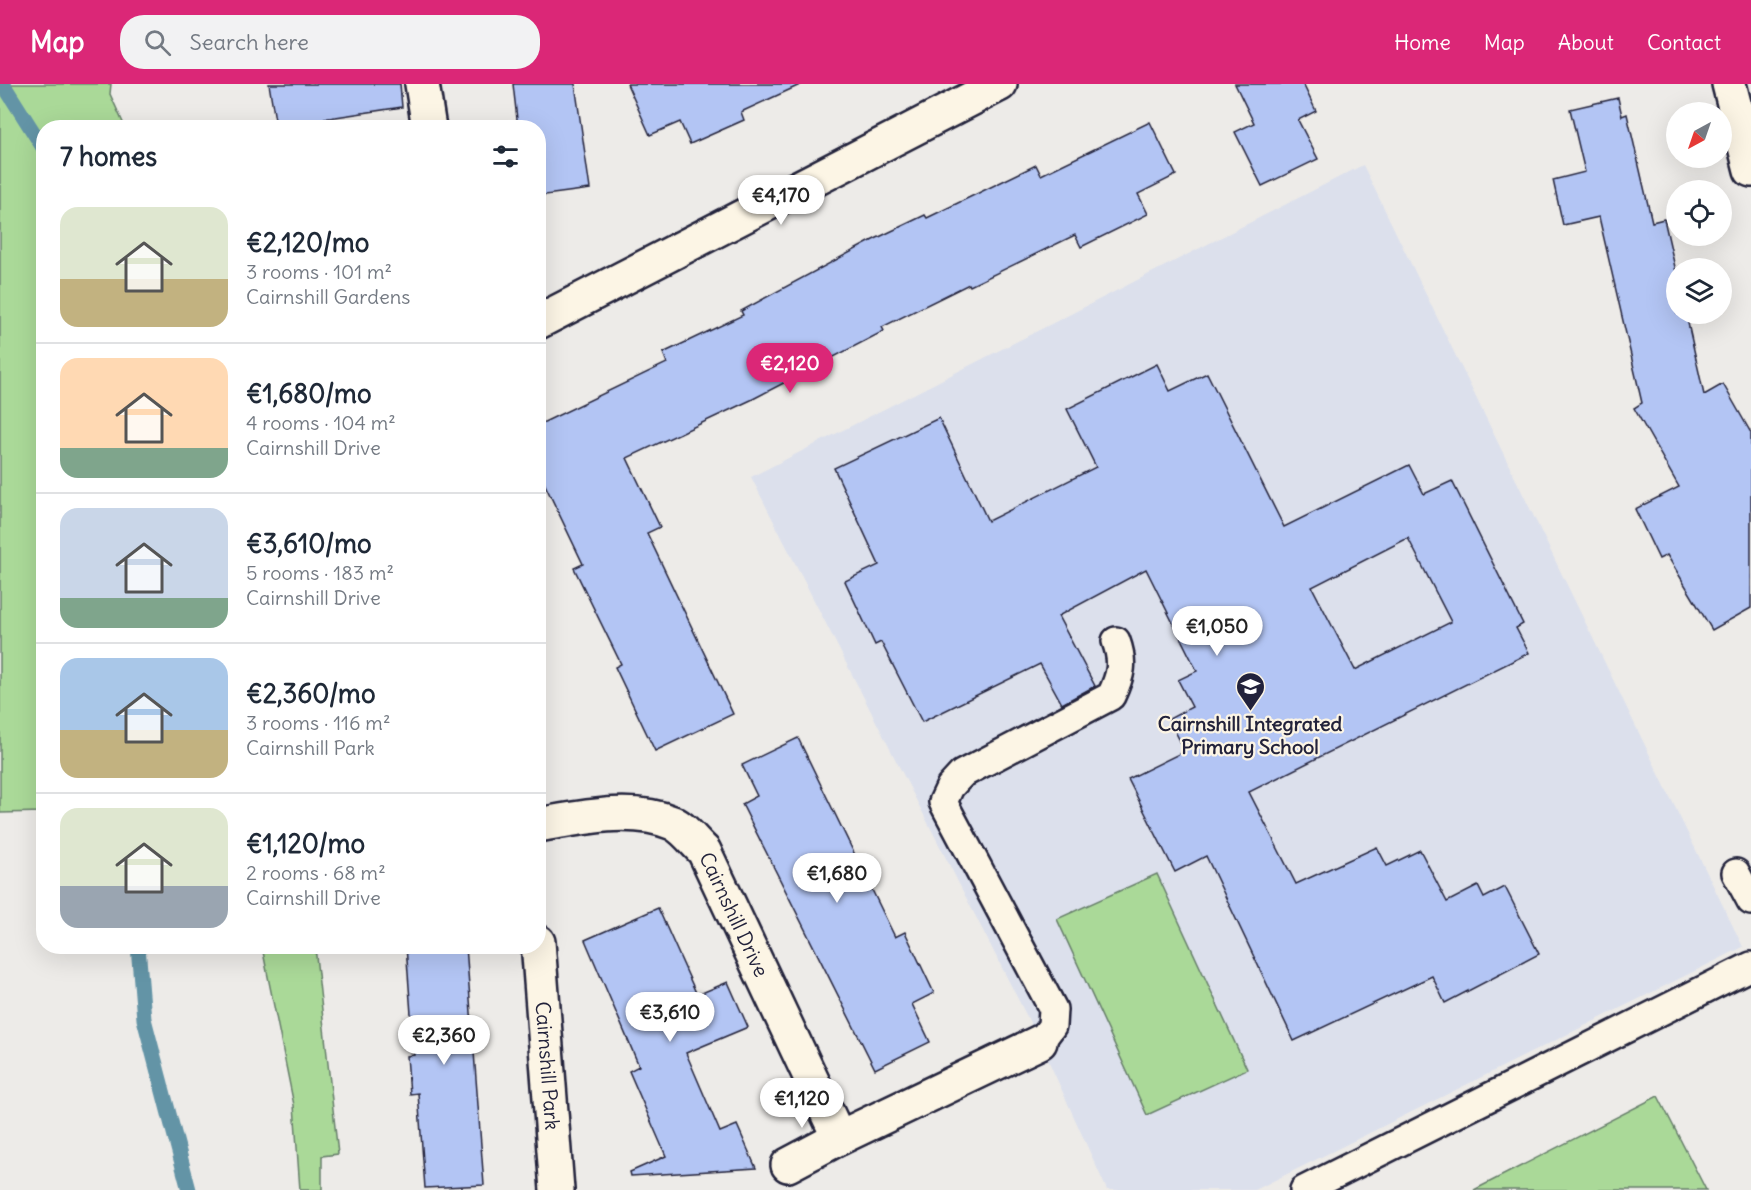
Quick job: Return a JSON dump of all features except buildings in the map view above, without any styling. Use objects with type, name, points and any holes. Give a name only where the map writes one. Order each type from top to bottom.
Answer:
[{"type":"street","points":[[422,84],[428,120]]},
{"type":"street","points":[[546,318],[1000,84]]},
{"type":"street","points":[[1729,84],[1751,170]]},
{"type":"street","name":"Cairnshill Drive","points":[[546,824],[584,818],[641,815],[674,824],[704,851],[839,1138]]},
{"type":"street","name":"Cairnshill Park","points":[[539,954],[557,1190]]},
{"type":"street","points":[[788,1165],[839,1138],[1040,1042]]},
{"type":"lane","points":[[1040,1042],[1052,1026],[1053,1009],[943,802],[950,787],[962,774],[1111,696],[1121,675],[1122,658],[1116,641]]},
{"type":"lane","points":[[1736,873],[1751,902]]},
{"type":"lane","points":[[1305,1190],[1751,966]]},
{"type":"shaded area","name":"Cairnshill Integrated Primary School","points":[[1363,165],[1743,947],[1255,1190],[1107,1190],[1040,1042],[751,477]]},
{"type":"green space","points":[[0,84],[111,84],[110,94],[122,120],[36,120],[36,812],[0,813]]},
{"type":"green space","points":[[1157,874],[1247,1069],[1147,1115],[1057,919]]},
{"type":"green space","points":[[263,954],[316,954],[338,1154],[322,1156],[322,1190],[300,1190],[294,1105]]},
{"type":"green space","points":[[1658,1096],[1706,1190],[1474,1190]]},
{"type":"waterway","points":[[3,84],[36,136]]},
{"type":"waterway","points":[[139,954],[144,1019],[189,1190]]},
{"type":"place","name":"Cairnshill Integrated Primary School","points":[[1250,712]]}]
